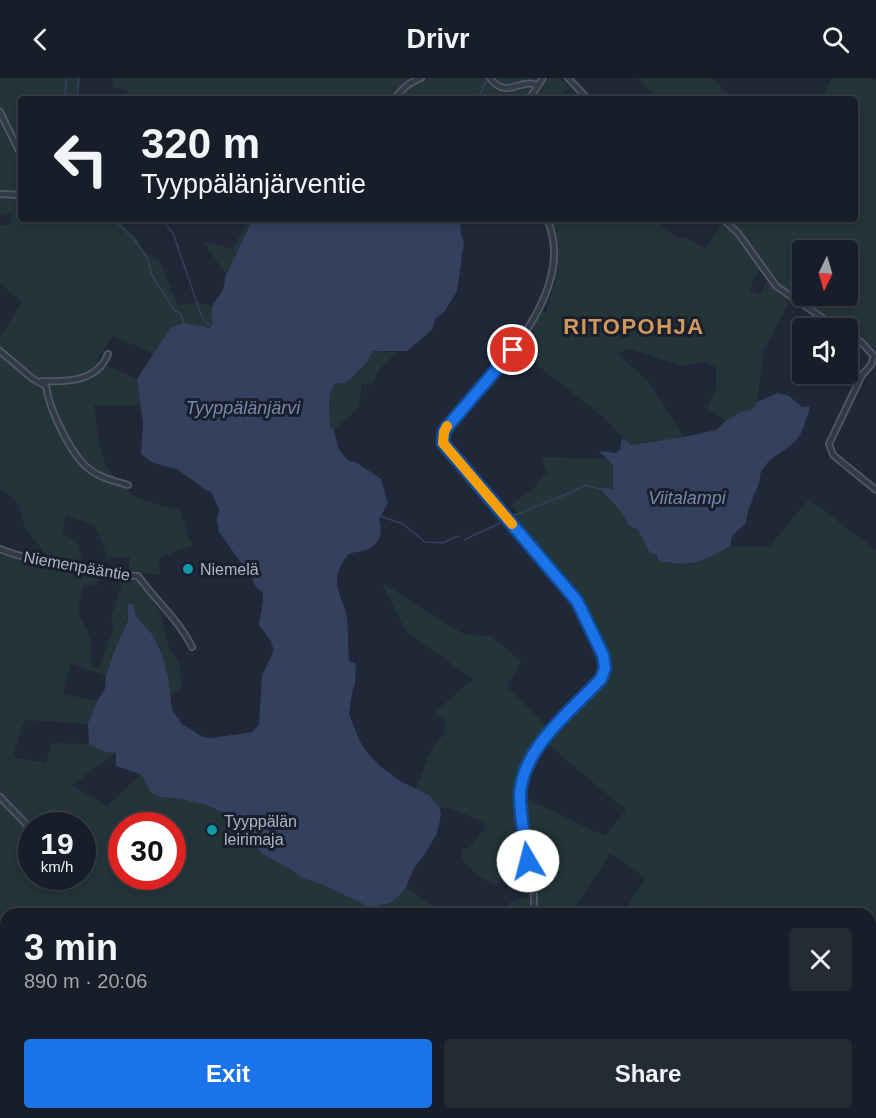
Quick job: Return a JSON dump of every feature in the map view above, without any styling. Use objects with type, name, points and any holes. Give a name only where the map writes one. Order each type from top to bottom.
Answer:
[{"type":"street","points":[[396,96],[401,88],[421,78]]},
{"type":"street","points":[[490,78],[499,87],[507,88],[532,83],[537,85]]},
{"type":"street","points":[[531,96],[543,78]]},
{"type":"street","points":[[568,78],[585,96]]},
{"type":"street","points":[[0,112],[18,149]]},
{"type":"street","points":[[0,194],[18,195]]},
{"type":"street","points":[[532,908],[533,897],[521,815],[520,796],[524,773],[538,746],[601,679],[605,668],[604,662],[577,601],[447,449],[442,438],[448,426],[513,350],[537,316],[554,260],[554,241],[548,222]]},
{"type":"street","points":[[726,222],[738,233],[776,286],[822,318]]},
{"type":"street","points":[[858,340],[874,356],[858,383]]},
{"type":"street","points":[[0,351],[33,379],[68,382],[93,373],[101,366],[108,354]]},
{"type":"street","points":[[39,381],[46,386],[62,432],[87,468],[104,477],[128,485]]},
{"type":"street","points":[[858,384],[829,444],[833,455],[876,490]]},
{"type":"street","name":"Niemenpääntie","points":[[0,549],[14,555],[72,565],[102,573],[138,576],[150,594],[185,633],[192,647]]},
{"type":"street","points":[[0,797],[18,816]]},
{"type":"shaded area","points":[[0,78],[81,78],[78,96],[18,96],[18,222],[27,224],[33,222],[119,222],[135,237],[150,257],[159,260],[178,306],[194,302],[212,306],[213,325],[210,328],[181,325],[171,327],[155,354],[112,336],[96,361],[137,379],[140,405],[94,405],[99,444],[106,466],[116,479],[137,498],[180,511],[192,545],[159,558],[160,575],[137,573],[137,577],[161,614],[169,648],[180,664],[181,687],[170,697],[162,655],[153,635],[136,617],[133,604],[106,676],[70,664],[63,694],[97,701],[88,724],[24,720],[13,757],[46,763],[52,743],[89,744],[102,751],[116,753],[72,785],[107,806],[141,774],[151,793],[159,797],[182,799],[206,805],[233,817],[261,853],[302,878],[324,885],[369,907],[399,896],[406,887],[434,908],[0,908],[0,550],[7,554],[43,562],[46,555],[25,527],[18,503],[0,489],[0,337],[22,302],[0,283],[0,225],[11,225],[12,213],[0,215]],"holes":[[[66,515],[95,526],[108,557],[130,557],[128,573],[106,571],[83,564],[77,540],[62,534]],[[100,578],[122,583],[111,618],[113,628],[99,669],[92,667],[90,637],[78,611],[83,584],[96,587]]]},
{"type":"shaded area","points":[[113,78],[540,78],[537,82],[542,85],[549,78],[559,78],[570,88],[561,96],[128,96],[126,90],[113,87]]},
{"type":"shaded area","points":[[637,78],[712,78],[729,96],[655,96]]},
{"type":"shaded area","points":[[832,78],[871,78],[876,81],[876,348],[858,338],[858,318],[825,318],[808,306],[858,306],[858,240],[792,240],[792,294],[778,283],[732,222],[858,222],[858,96],[826,96],[824,93]]},
{"type":"shaded area","points":[[241,222],[252,222],[226,275],[203,241],[233,249],[246,224]]},
{"type":"shaded area","points":[[553,222],[657,222],[678,239],[684,237],[705,248],[723,222],[729,227],[759,268],[749,291],[760,295],[768,280],[790,301],[764,349],[757,402],[753,409],[740,412],[726,421],[707,408],[716,390],[716,367],[702,362],[681,366],[628,348],[618,354],[650,384],[684,437],[630,445],[597,412],[517,349],[536,323],[540,313],[546,312],[556,280],[553,278],[558,255]]},
{"type":"shaded area","points":[[373,351],[397,352],[379,370],[372,385],[362,384],[359,407],[334,430],[330,427],[329,403],[335,383],[367,362]]},
{"type":"shaded area","points":[[541,457],[605,459],[613,465],[614,481],[610,501],[624,515],[628,525],[638,530],[657,554],[658,560],[668,563],[691,564],[730,546],[769,547],[809,499],[876,550],[876,908],[720,908],[715,904],[713,908],[626,908],[646,878],[610,853],[575,908],[505,908],[509,903],[529,896],[526,863],[496,885],[480,877],[462,860],[462,849],[469,848],[485,829],[483,821],[445,807],[440,808],[429,795],[416,789],[430,752],[444,734],[445,720],[433,714],[473,679],[406,632],[382,583],[465,635],[491,636],[521,661],[507,686],[547,728],[559,715],[605,682],[608,671],[605,654],[573,589],[509,516],[517,512],[512,504],[533,489],[547,472]],"holes":[[[539,737],[626,810],[605,836],[533,802],[517,789],[525,762]]]},
{"type":"water","name":"Tyyppälänjärvi","points":[[252,222],[460,222],[464,242],[457,291],[445,311],[435,319],[432,330],[407,351],[373,351],[367,362],[346,383],[335,383],[329,403],[330,427],[334,430],[338,448],[347,460],[357,463],[381,479],[388,503],[379,519],[381,530],[379,539],[368,549],[349,554],[337,577],[338,589],[347,619],[349,661],[356,664],[349,714],[359,740],[369,755],[400,781],[429,795],[440,808],[441,815],[437,833],[414,868],[406,887],[390,903],[369,907],[324,885],[302,878],[261,853],[233,817],[206,805],[182,799],[159,797],[151,793],[141,774],[116,766],[116,753],[102,751],[89,744],[88,724],[97,701],[105,689],[106,676],[128,620],[128,604],[133,604],[136,617],[153,635],[162,655],[168,677],[172,710],[182,724],[203,737],[211,738],[252,732],[259,725],[262,676],[274,650],[259,625],[263,593],[255,586],[252,578],[219,532],[217,520],[219,509],[211,492],[177,469],[153,463],[141,454],[143,423],[137,379],[171,327],[184,323],[210,328],[212,306],[223,290],[226,275]]},
{"type":"water","name":"Viitalampi","points":[[778,393],[789,396],[802,407],[809,406],[809,412],[798,437],[762,470],[746,523],[732,536],[730,546],[713,556],[696,562],[678,564],[658,560],[657,554],[650,553],[638,530],[628,525],[624,515],[600,489],[605,487],[613,490],[613,465],[599,451],[616,453],[620,449],[622,438],[631,445],[716,430],[740,412],[753,409],[757,402]]},
{"type":"waterway","points":[[65,96],[66,78]]},
{"type":"waterway","points":[[77,96],[79,78]]},
{"type":"waterway","points":[[479,96],[487,80]]},
{"type":"waterway","points":[[116,222],[134,239],[148,260],[152,275],[174,310],[180,313],[184,323]]},
{"type":"waterway","points":[[164,222],[173,233],[200,312],[211,326]]},
{"type":"waterway","points":[[513,516],[585,485],[600,489]]},
{"type":"waterway","points":[[380,516],[403,524],[425,542],[443,543],[459,537]]},
{"type":"waterway","points":[[464,540],[504,521]]},
{"type":"slow traffic","points":[[447,426],[442,438],[443,443],[512,524]]},
{"type":"place","name":"Niemelä","points":[[188,569]]},
{"type":"place","name":"Tyyppälän leirimaja","points":[[212,830]]},
{"type":"district","name":"RITOPOHJA","points":[[634,326]]},
{"type":"route","points":[[513,350],[448,426],[442,438],[443,443],[571,592],[603,655],[605,668],[601,679],[543,740],[528,762],[520,796],[528,861]]}]
